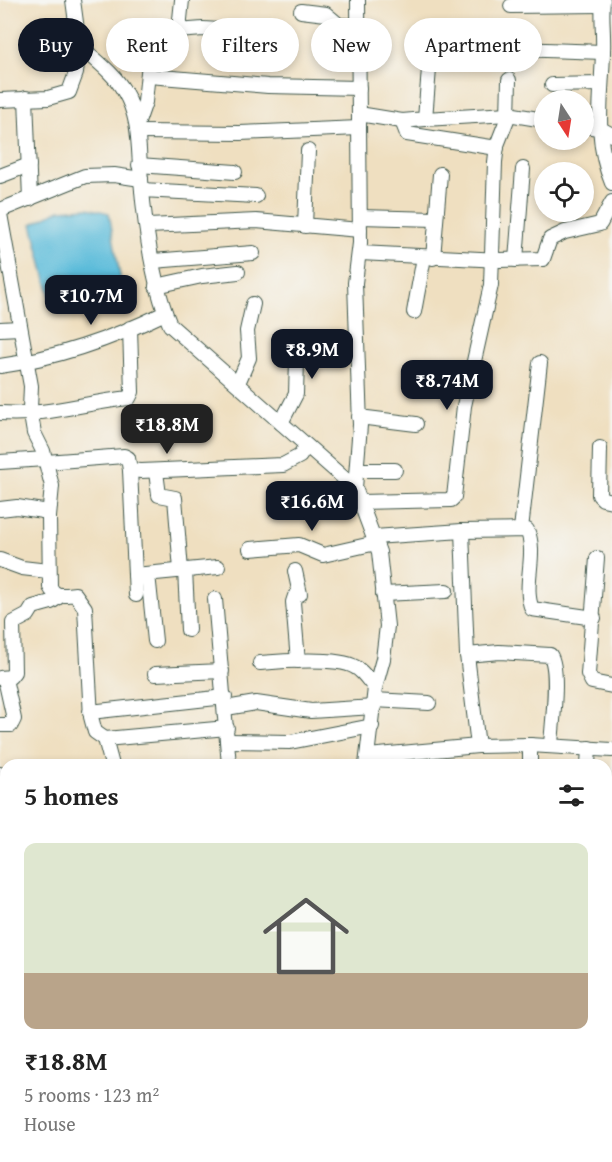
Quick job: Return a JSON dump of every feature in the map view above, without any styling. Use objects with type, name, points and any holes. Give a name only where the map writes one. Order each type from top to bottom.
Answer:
[{"type":"street","points":[[73,0],[75,18]]},
{"type":"street","points":[[180,18],[182,0]]},
{"type":"street","points":[[358,0],[359,18]]},
{"type":"street","points":[[511,6],[603,2],[599,128],[600,147],[612,183]]},
{"type":"street","points":[[301,11],[326,14],[330,18]]},
{"type":"street","points":[[542,50],[603,52]]},
{"type":"street","points":[[94,60],[124,91],[138,129]]},
{"type":"street","points":[[0,100],[48,98],[69,92],[76,72]]},
{"type":"street","points":[[148,72],[145,102],[138,129],[139,165],[156,286],[170,325],[355,488]]},
{"type":"street","points":[[359,72],[360,253],[355,283],[359,417],[355,488],[375,540],[387,626],[383,659],[374,698],[367,759]]},
{"type":"street","points":[[425,119],[429,72]]},
{"type":"street","points":[[148,76],[268,86],[358,88]]},
{"type":"street","points":[[360,502],[451,500],[454,498],[464,406],[471,368],[488,304],[493,260],[492,205],[497,148],[508,114],[510,80]]},
{"type":"street","points":[[552,85],[600,84]]},
{"type":"street","points":[[26,98],[30,199]]},
{"type":"street","points":[[138,129],[240,133],[359,121],[402,121],[508,114],[534,118]]},
{"type":"street","points":[[402,121],[407,134],[497,148]]},
{"type":"street","points":[[594,127],[612,135]]},
{"type":"street","points":[[305,226],[308,152]]},
{"type":"street","points":[[0,176],[29,165]]},
{"type":"street","points":[[139,165],[235,172]]},
{"type":"street","points":[[516,260],[524,169]]},
{"type":"street","points":[[414,312],[429,257],[436,219],[440,174]]},
{"type":"street","points":[[60,596],[52,592],[48,571],[52,486],[34,433],[31,415],[31,386],[20,328],[5,275],[0,214],[3,209],[85,176],[114,175],[141,184],[256,196]]},
{"type":"street","points":[[360,253],[493,260],[543,259],[550,239],[565,232],[606,226],[612,202]]},
{"type":"street","points":[[148,226],[256,220],[305,226],[436,219]]},
{"type":"street","points":[[153,261],[252,254]]},
{"type":"street","points":[[156,286],[202,276],[238,272]]},
{"type":"street","points":[[238,383],[249,358],[247,331],[253,304]]},
{"type":"street","points":[[0,366],[26,362],[130,328],[165,313]]},
{"type":"street","points":[[0,329],[20,328]]},
{"type":"street","points":[[0,412],[31,415],[131,396],[130,328]]},
{"type":"street","points":[[281,423],[296,394],[297,360],[357,351]]},
{"type":"street","points":[[521,529],[540,363]]},
{"type":"street","points":[[359,417],[416,424]]},
{"type":"street","points":[[130,470],[156,471],[283,465],[300,456],[306,446]]},
{"type":"street","points":[[600,448],[599,495],[603,499],[612,501]]},
{"type":"street","points":[[0,462],[124,456],[128,458],[142,574],[155,640]]},
{"type":"street","points":[[357,470],[396,470]]},
{"type":"street","points":[[156,471],[159,495],[175,498],[188,630]]},
{"type":"street","points":[[0,509],[17,507],[49,512]]},
{"type":"street","points":[[250,549],[299,545],[323,555],[375,540],[462,531],[527,530],[530,537],[529,600],[532,609],[594,618]]},
{"type":"street","points":[[462,531],[467,655],[478,746]]},
{"type":"street","points":[[597,558],[589,680],[612,686]]},
{"type":"street","points":[[0,560],[22,568],[48,571]]},
{"type":"street","points":[[142,574],[218,567]]},
{"type":"street","points":[[295,572],[300,594],[295,596],[293,602],[298,661]]},
{"type":"street","points":[[136,595],[142,574]]},
{"type":"street","points":[[383,594],[446,591]]},
{"type":"street","points":[[0,725],[11,725],[14,719],[3,679],[12,675],[15,666],[13,623],[28,615],[33,607],[51,602],[60,596],[75,594],[85,608],[90,712],[94,732],[105,740],[110,759]]},
{"type":"street","points":[[215,599],[229,759]]},
{"type":"street","points":[[467,655],[499,652],[550,655],[554,674],[551,745]]},
{"type":"street","points":[[260,663],[298,661],[352,665],[374,698]]},
{"type":"street","points":[[155,674],[222,671]]},
{"type":"street","points":[[90,712],[225,702],[256,703],[311,711],[374,698],[429,703]]},
{"type":"street","points":[[105,740],[227,734],[290,742],[372,726]]},
{"type":"street","points":[[530,745],[530,759]]},
{"type":"street","points":[[375,759],[478,746],[551,745],[612,750]]},
{"type":"street","points":[[588,759],[589,748]]},
{"type":"water","points":[[88,208],[109,213],[122,287],[117,290],[65,300],[50,296],[32,224],[60,210]]}]
